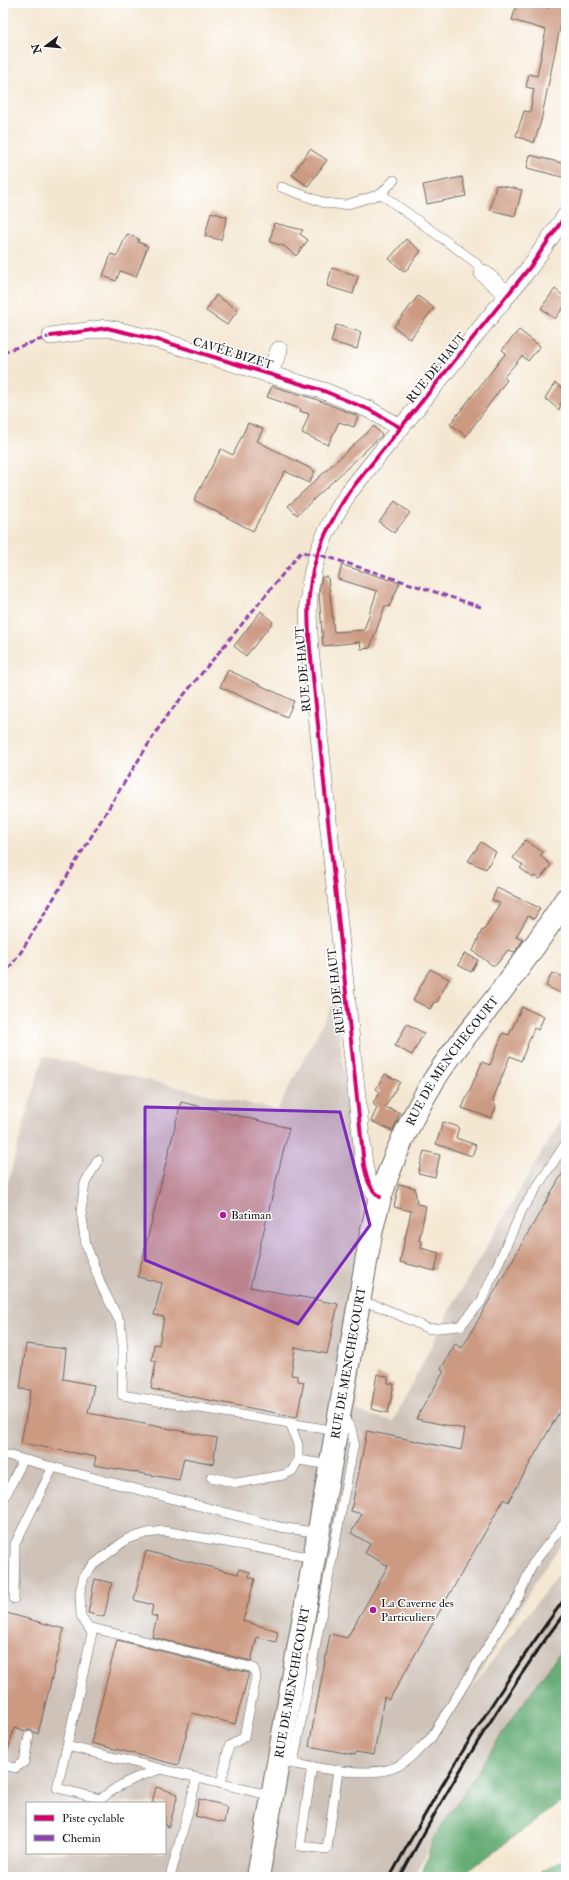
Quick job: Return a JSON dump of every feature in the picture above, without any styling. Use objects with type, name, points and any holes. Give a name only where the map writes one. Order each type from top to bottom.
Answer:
[{"type":"main road","name":"RUE DE MENCHECOURT","points":[[258,1877],[272,1796],[286,1763],[314,1558],[327,1535],[331,1465],[359,1301],[380,1197],[389,1170],[434,1080],[528,954],[566,899]]},
{"type":"street","name":"RUE DE HAUT","points":[[380,1197],[372,1190],[367,1181],[364,1165],[310,648],[308,597],[312,570],[317,551],[333,518],[349,492],[530,267],[566,215]]},
{"type":"street","points":[[483,273],[508,295]]},
{"type":"street","name":"CAVÉE BIZET","points":[[52,336],[107,328],[162,341],[324,391],[370,410],[400,428]]},
{"type":"street","name":"CAVÉE BIZET","points":[[269,375],[279,350]]},
{"type":"street","name":"RUE DE HAUT","points":[[363,1148],[376,1166],[389,1170]]},
{"type":"lane","points":[[281,187],[325,203],[345,205],[380,194],[394,180]]},
{"type":"lane","points":[[380,194],[475,262],[483,273]]},
{"type":"lane","points":[[359,1301],[382,1307],[429,1329],[460,1326],[481,1302],[523,1208],[566,1143]]},
{"type":"lane","points":[[98,1160],[85,1183],[81,1211],[86,1245],[102,1287],[120,1322],[123,1346],[122,1395],[290,1423],[338,1422],[351,1428],[354,1443],[327,1535],[286,1763],[338,1770],[367,1772],[396,1767],[412,1757],[431,1738],[519,1596],[532,1565],[566,1521]]},
{"type":"lane","points":[[211,1477],[238,1483],[283,1475],[292,1471],[298,1460],[298,1445],[290,1423]]},
{"type":"lane","points":[[3,1454],[280,1527],[327,1535]]},
{"type":"lane","points":[[3,1501],[23,1460]]},
{"type":"lane","points":[[298,1460],[331,1465]]},
{"type":"lane","points":[[14,1599],[16,1544],[53,1467]]},
{"type":"lane","points":[[162,1769],[136,1776],[116,1786],[101,1800],[57,1788],[92,1633],[81,1616],[80,1592],[84,1576],[93,1565],[127,1539],[147,1533],[164,1531],[314,1558]]},
{"type":"lane","points":[[88,1627],[254,1668],[256,1677],[244,1737],[229,1746],[221,1784]]},
{"type":"lane","points":[[3,1766],[15,1768],[24,1762],[29,1736]]},
{"type":"lane","points":[[67,1746],[272,1796]]},
{"type":"lane","points":[[312,1766],[300,1846],[327,1849],[338,1770]]},
{"type":"lane","points":[[170,1877],[197,1778]]},
{"type":"highlighted area","points":[[145,1107],[340,1112],[370,1225],[298,1324],[145,1260]]},
{"type":"shaded area","points":[[335,1000],[362,1220],[358,1412],[393,1421],[452,1306],[566,1111],[566,1538],[543,1570],[466,1695],[566,1564],[566,1644],[514,1716],[433,1839],[415,1877],[3,1877],[3,1199],[43,1056],[277,1110]]},
{"type":"green space","points":[[566,1644],[566,1798],[460,1877],[421,1877],[433,1839],[514,1716]]},
{"type":"green space","points":[[566,1858],[566,1877],[533,1877]]},
{"type":"building","points":[[517,3],[534,3],[550,8],[551,3],[564,3],[561,16],[564,16],[559,32],[541,121],[534,143],[516,136],[524,111],[530,112],[534,89],[526,87],[529,74],[537,76],[546,30],[512,20]]},
{"type":"building","points":[[310,149],[327,160],[308,186],[292,175]]},
{"type":"building","points":[[530,155],[566,164],[566,178],[527,168]]},
{"type":"building","points":[[462,177],[466,196],[427,204],[423,185]]},
{"type":"building","points":[[496,185],[522,190],[515,216],[490,210]]},
{"type":"building","points":[[211,212],[227,217],[221,240],[205,236]]},
{"type":"building","points":[[274,223],[303,230],[300,234],[308,240],[296,256],[284,246],[270,242]]},
{"type":"building","points":[[127,234],[139,239],[138,242],[148,246],[136,277],[120,271],[116,281],[103,276],[111,254],[117,256]]},
{"type":"building","points":[[406,239],[421,251],[405,272],[389,259]]},
{"type":"building","points":[[332,268],[358,276],[353,294],[327,286]]},
{"type":"building","points":[[555,289],[566,298],[566,304],[555,319],[541,308]]},
{"type":"building","points":[[216,295],[238,310],[227,325],[206,311]]},
{"type":"building","points":[[418,296],[434,308],[410,339],[394,327]]},
{"type":"building","points":[[336,325],[361,332],[357,349],[331,342]]},
{"type":"building","points":[[519,330],[540,346],[528,361],[522,356],[504,377],[507,380],[466,436],[450,424],[506,353],[502,350]]},
{"type":"building","points":[[555,383],[565,390],[559,410],[545,398]]},
{"type":"building","points":[[272,386],[315,399],[358,416],[354,427],[339,422],[328,445],[302,433],[309,414],[300,411],[301,409],[267,397]]},
{"type":"building","points":[[248,423],[263,429],[257,441],[315,471],[309,483],[285,471],[253,531],[194,500],[221,449],[233,455]]},
{"type":"building","points":[[374,426],[382,435],[297,515],[288,506]]},
{"type":"building","points":[[395,501],[410,513],[394,533],[379,522]]},
{"type":"building","points":[[342,565],[400,583],[389,607],[385,606],[370,648],[361,649],[360,642],[323,646],[319,593],[322,577],[328,577],[334,632],[364,630],[377,591],[338,579]]},
{"type":"building","points":[[261,611],[273,622],[246,656],[234,646]]},
{"type":"building","points":[[228,670],[294,701],[287,717],[220,687]]},
{"type":"building","points":[[525,840],[543,852],[540,856],[551,865],[540,879],[534,876],[533,878],[520,868],[523,865],[513,858]]},
{"type":"building","points":[[481,842],[496,852],[486,869],[468,861]]},
{"type":"building","points":[[497,888],[540,908],[534,919],[528,916],[516,937],[523,940],[515,952],[508,950],[496,965],[492,965],[473,951],[482,930],[483,931],[500,903],[492,900]]},
{"type":"building","points":[[465,953],[478,960],[471,972],[458,965]]},
{"type":"building","points":[[430,969],[449,979],[437,1002],[434,1002],[430,1009],[413,1000]]},
{"type":"building","points":[[552,973],[566,977],[566,996],[546,986]]},
{"type":"building","points":[[522,1007],[544,1017],[538,1030],[534,1028],[521,1061],[510,1056],[493,1100],[496,1107],[491,1118],[462,1108],[482,1062],[490,1065],[503,1033],[509,1035]]},
{"type":"building","points":[[407,1024],[424,1033],[412,1055],[395,1046]]},
{"type":"building","points":[[385,1074],[400,1082],[385,1107],[400,1113],[393,1131],[371,1121],[377,1108],[373,1103],[380,1092],[376,1089]]},
{"type":"building","name":"Batiman","points":[[181,1102],[289,1128],[250,1287],[338,1304],[327,1354],[295,1347],[291,1375],[298,1376],[298,1381],[304,1382],[297,1417],[151,1389],[156,1361],[152,1360],[154,1344],[159,1345],[164,1317],[154,1315],[162,1283],[138,1277]]},
{"type":"building","points":[[443,1122],[459,1127],[456,1138],[476,1145],[472,1156],[436,1144]]},
{"type":"building","points":[[424,1151],[440,1155],[435,1177],[418,1173]]},
{"type":"building","points":[[566,1167],[566,1400],[508,1502],[504,1499],[389,1700],[384,1697],[374,1755],[356,1752],[355,1755],[309,1746],[330,1634],[347,1638],[388,1566],[365,1553],[370,1544],[351,1533],[362,1514],[351,1511],[367,1431],[461,1450],[465,1429],[416,1419],[444,1371],[441,1369],[455,1344],[462,1348]]},
{"type":"building","points":[[399,1184],[415,1188],[417,1204],[426,1206],[419,1241],[422,1241],[421,1248],[439,1253],[435,1271],[400,1262],[411,1211],[394,1207]]},
{"type":"building","points":[[26,1344],[66,1349],[63,1379],[94,1385],[88,1413],[217,1438],[213,1464],[184,1458],[179,1480],[94,1465],[96,1457],[21,1443],[31,1390],[20,1389]]},
{"type":"building","points":[[377,1374],[388,1377],[388,1383],[394,1384],[388,1413],[371,1409]]},
{"type":"building","points":[[146,1551],[238,1574],[239,1569],[250,1572],[249,1577],[255,1579],[243,1621],[278,1631],[276,1642],[257,1637],[251,1661],[152,1637],[157,1617],[151,1615],[153,1605],[134,1600]]},
{"type":"building","points":[[95,1579],[112,1583],[104,1617],[88,1613]]},
{"type":"building","points":[[3,1612],[64,1629],[38,1734],[30,1730],[26,1731],[14,1728],[7,1754],[3,1754]]},
{"type":"building","points":[[117,1640],[249,1673],[235,1724],[192,1713],[178,1765],[91,1743]]},
{"type":"building","points":[[156,1787],[178,1794],[169,1827],[166,1826],[166,1802],[152,1802]]},
{"type":"building","points":[[199,1799],[227,1806],[224,1823],[195,1816]]},
{"type":"railway","points":[[390,1877],[473,1734],[518,1665],[566,1597]]},
{"type":"railway","points":[[400,1877],[438,1808],[478,1741],[521,1675],[566,1611]]},
{"type":"marked path","points":[[3,352],[51,336]]},
{"type":"marked path","points":[[3,976],[21,952],[165,718],[301,552],[328,557],[481,607]]},
{"type":"cycle path","points":[[380,1197],[369,1183],[364,1165],[310,648],[308,609],[311,582],[317,555],[322,542],[334,517],[349,492],[530,267],[566,215]]},
{"type":"cycle path","points":[[51,336],[107,328],[162,341],[324,391],[370,410],[401,428]]},
{"type":"place","name":"Batiman","points":[[223,1215]]},
{"type":"place","name":"La Caverne des Particuliers","points":[[373,1610]]}]
